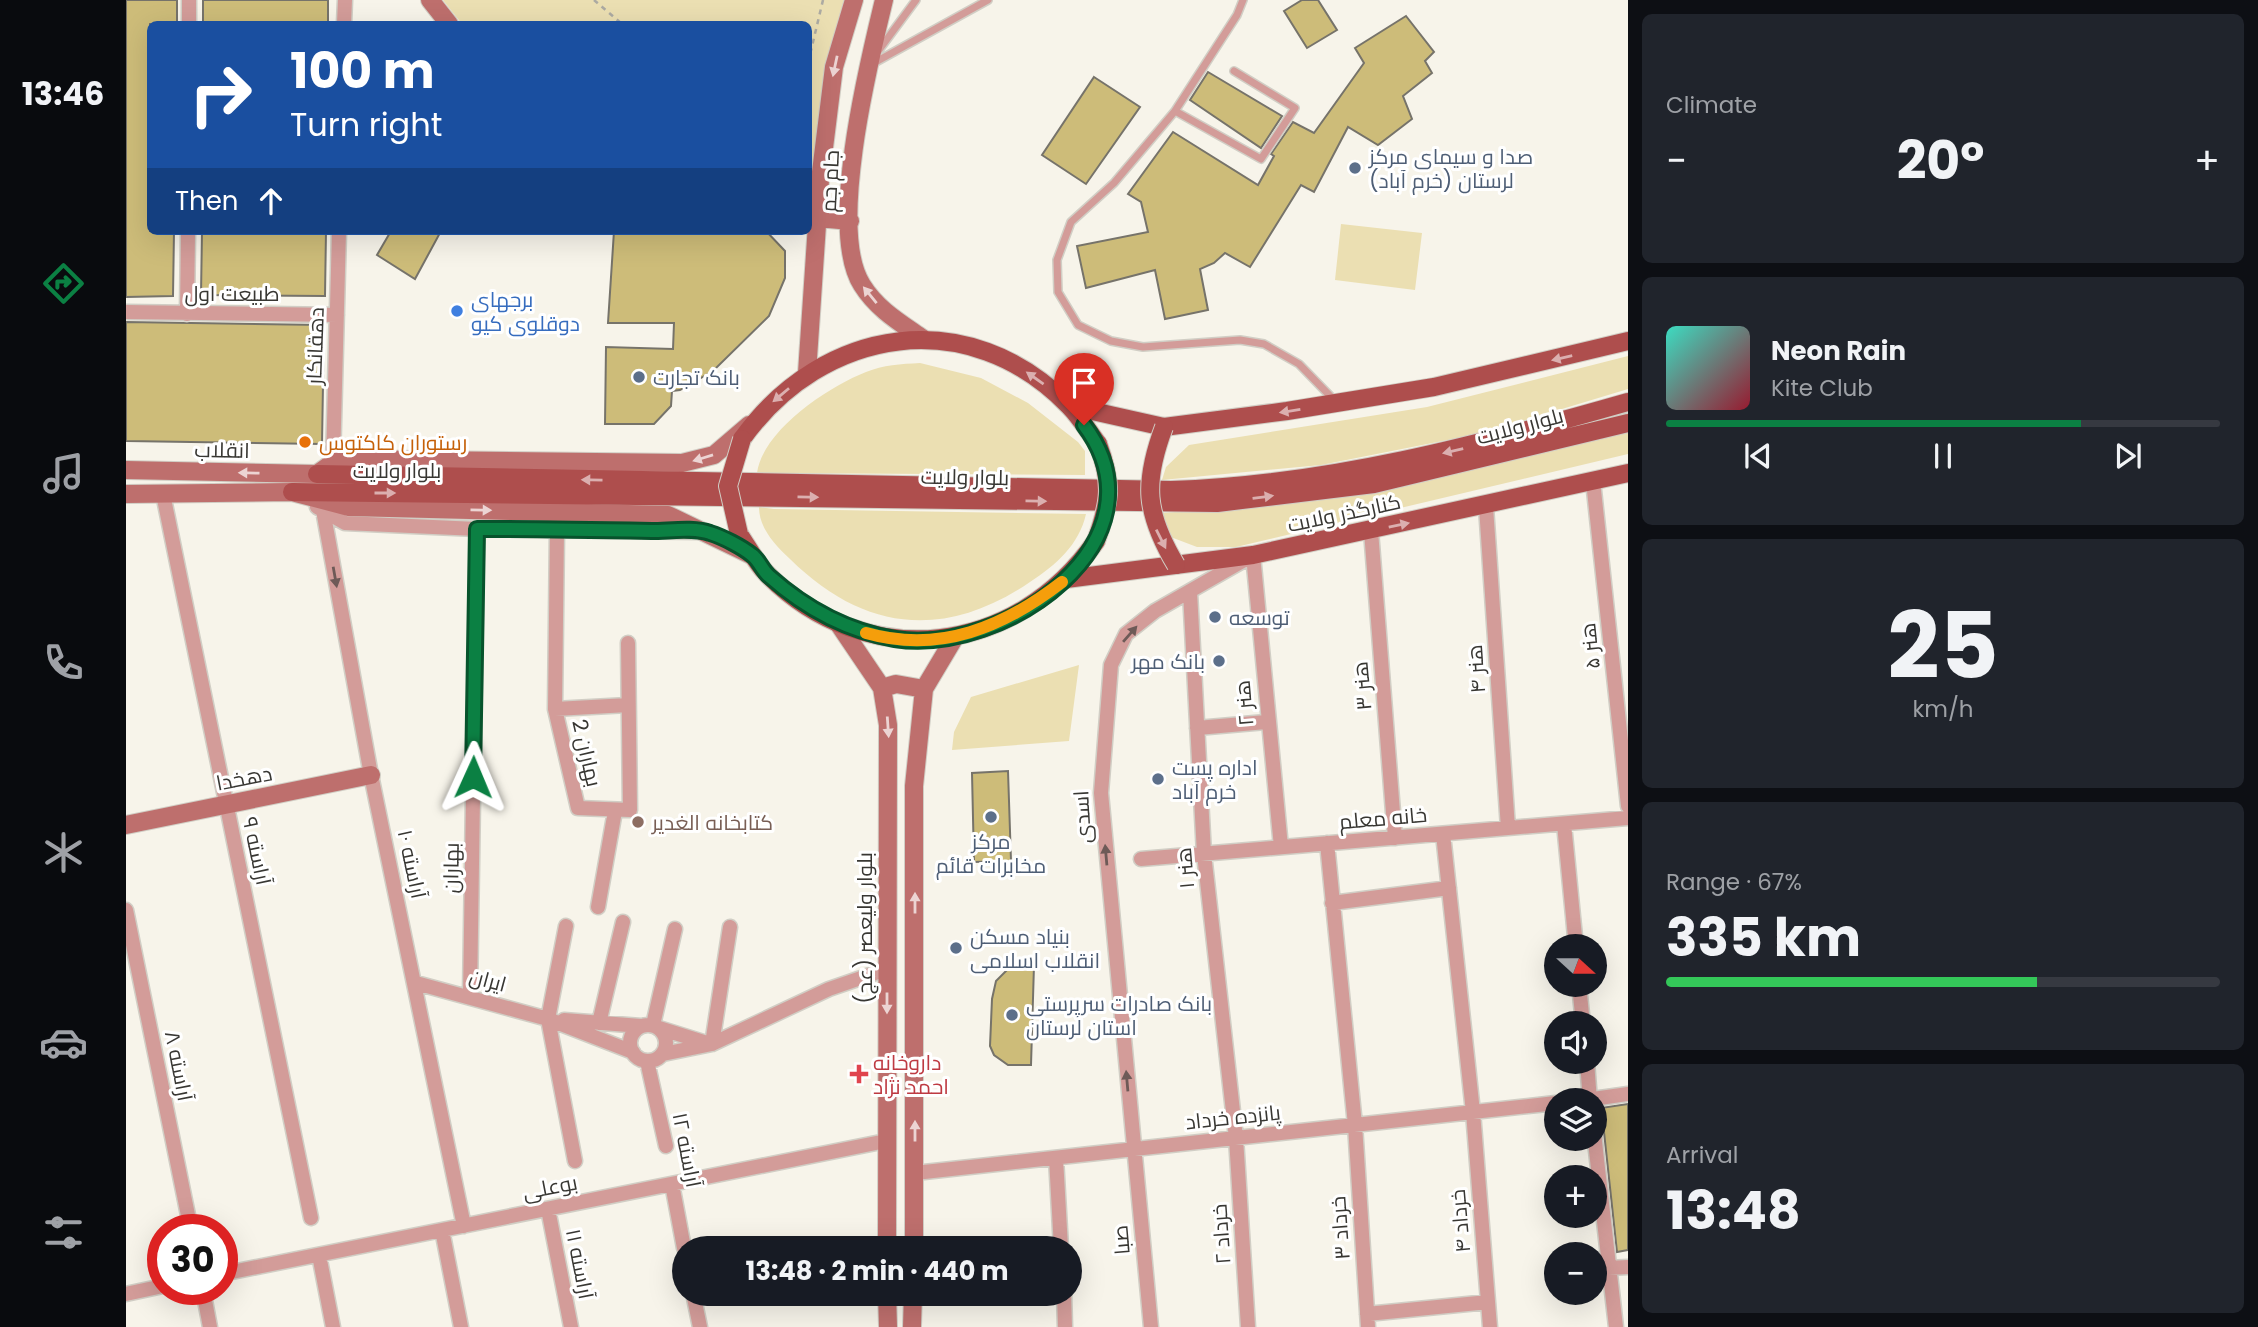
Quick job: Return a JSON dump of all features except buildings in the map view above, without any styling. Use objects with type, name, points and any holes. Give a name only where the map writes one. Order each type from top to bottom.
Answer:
[{"type":"main road","points":[[430,0],[447,21]]},
{"type":"main road","name":"جام جم","points":[[812,219],[834,67],[854,0]]},
{"type":"main road","name":"جام جم","points":[[884,0],[856,123],[850,221],[852,249],[861,283],[884,312],[922,338]]},
{"type":"main road","points":[[812,219],[850,221]]},
{"type":"main road","name":"جام جم","points":[[807,373],[811,235]]},
{"type":"main road","points":[[317,474],[338,459],[682,463],[714,455],[807,373],[844,354],[883,342],[922,338],[961,344],[999,356],[1035,378],[1070,406],[1098,444],[1107,467],[1110,493],[1096,541],[1066,579],[1030,606],[993,626],[955,637],[926,641],[896,639],[838,623],[784,588],[766,573],[753,556],[740,534],[728,486],[742,439],[757,418]]},
{"type":"main road","points":[[1070,406],[1164,427],[1434,387],[1628,341]]},
{"type":"main road","name":"بلوار ولایت","points":[[317,474],[1171,490],[1224,488],[1417,459],[1502,439],[1628,402]]},
{"type":"main road","name":"بلوار ولایت","points":[[292,492],[1217,503],[1374,484],[1628,423]]},
{"type":"main road","points":[[1164,427],[1151,461],[1148,498],[1157,533],[1175,565]]},
{"type":"main road","name":"انقلاب","points":[[126,470],[317,474]]},
{"type":"main road","name":"کنارگذر ولایت","points":[[1066,579],[1253,555],[1486,507],[1628,473]]},
{"type":"main road","name":"انقلاب","points":[[126,494],[292,492],[349,507],[668,515],[709,532],[753,556]]},
{"type":"main road","name":"بلوار ولیعصر (عج)","points":[[838,623],[882,688],[888,725],[887,1236]]},
{"type":"main road","points":[[914,1236],[914,786],[924,689],[955,637]]},
{"type":"main road","points":[[882,688],[896,684],[924,689]]},
{"type":"main road","name":"دهخدا","points":[[126,825],[371,775]]},
{"type":"main road","points":[[887,1306],[888,1327]]},
{"type":"main road","points":[[912,1327],[913,1306]]},
{"type":"street","points":[[189,0],[189,21]]},
{"type":"street","points":[[344,21],[345,0]]},
{"type":"street","points":[[187,314],[188,235]]},
{"type":"street","name":"دهقانکار","points":[[333,463],[339,235]]},
{"type":"street","name":"طبیعت اول","points":[[126,312],[337,315]]},
{"type":"street","name":"هنر ۵","points":[[1593,481],[1628,796]]},
{"type":"street","points":[[292,492],[345,523],[477,529],[709,532]]},
{"type":"street","name":"آراسته ۹","points":[[163,494],[311,1217]]},
{"type":"street","name":"هنر ۴","points":[[1486,507],[1508,828]]},
{"type":"street","name":"آراسته ۱۰","points":[[323,510],[371,775],[464,1226]]},
{"type":"street","name":"بهاران","points":[[470,997],[477,529]]},
{"type":"street","name":"بهاران 2","points":[[557,529],[555,709],[578,808],[630,810],[628,643]]},
{"type":"street","name":"هنر ۳","points":[[1371,531],[1395,838]]},
{"type":"street","name":"اسدی","points":[[1134,1149],[1101,793],[1105,708],[1111,665],[1126,634],[1155,611],[1253,555]]},
{"type":"street","name":"هنر ۲","points":[[1253,555],[1266,722],[1281,847]]},
{"type":"street","name":"هنر ۱","points":[[1190,592],[1203,854],[1236,1138]]},
{"type":"street","points":[[555,709],[628,705]]},
{"type":"street","points":[[1197,728],[1266,722]]},
{"type":"street","points":[[598,907],[615,811]]},
{"type":"street","name":"خانه معلم","points":[[1141,859],[1628,818]]},
{"type":"street","points":[[1564,824],[1575,934]]},
{"type":"street","name":"خرداد ۴","points":[[1443,834],[1473,1112],[1490,1327]]},
{"type":"street","points":[[1327,844],[1355,1125]]},
{"type":"street","points":[[1332,903],[1449,888]]},
{"type":"street","name":"آراسته ۸","points":[[126,910],[188,1214]]},
{"type":"street","points":[[599,1023],[624,922]]},
{"type":"street","points":[[566,926],[548,1019],[575,1161]]},
{"type":"street","points":[[712,1044],[730,927]]},
{"type":"street","points":[[651,1026],[675,929]]},
{"type":"street","points":[[651,1026],[632,1035],[633,1052],[647,1061],[663,1054],[712,1044],[829,989],[887,969]]},
{"type":"street","name":"ایران","points":[[416,984],[548,1019],[633,1052]]},
{"type":"street","name":"ایران","points":[[548,1019],[651,1026],[712,1044]]},
{"type":"street","points":[[651,1026],[666,1038],[663,1054]]},
{"type":"street","name":"۱۲ آراسته","points":[[647,1061],[666,1146]]},
{"type":"street","points":[[1607,1097],[1628,1094]]},
{"type":"street","name":"پانزده خرداد","points":[[915,1173],[1544,1104]]},
{"type":"street","name":"خرداد ۳","points":[[1355,1125],[1368,1320]]},
{"type":"street","name":"خرداد ۲","points":[[1236,1138],[1248,1327]]},
{"type":"street","name":"بوعلی","points":[[238,1271],[886,1141]]},
{"type":"street","name":"صبا","points":[[1134,1149],[1151,1327]]},
{"type":"street","points":[[1596,1151],[1616,1327]]},
{"type":"street","points":[[1056,1158],[1060,1236]]},
{"type":"street","name":"۱۲ آراسته","points":[[672,1184],[682,1236]]},
{"type":"street","name":"آراسته ۱۱","points":[[548,1209],[571,1327]]},
{"type":"street","points":[[442,1230],[461,1327]]},
{"type":"street","points":[[318,1255],[333,1327]]},
{"type":"street","points":[[1608,1268],[1628,1267]]},
{"type":"street","points":[[126,1294],[147,1289]]},
{"type":"street","points":[[1368,1320],[1488,1302]]},
{"type":"street","points":[[206,1305],[210,1327]]},
{"type":"street","points":[[696,1306],[700,1327]]},
{"type":"street","points":[[1064,1306],[1065,1327]]},
{"type":"lane","points":[[868,66],[916,0]]},
{"type":"lane","points":[[868,66],[988,0]]},
{"type":"lane","points":[[1243,0],[1237,15],[1175,111],[1114,183],[1071,222],[1057,260],[1058,292],[1078,325],[1111,341],[1143,347],[1240,340],[1264,344],[1299,364],[1336,403]]},
{"type":"lane","points":[[1175,111],[1261,159],[1295,108],[1234,71]]},
{"type":"path","points":[[594,0],[618,21]]},
{"type":"path","points":[[812,46],[823,0]]},
{"type":"shaded area","points":[[443,0],[845,0],[828,59],[812,177],[812,21],[460,21]]},
{"type":"shaded area","points":[[1341,224],[1422,233],[1415,290],[1335,280]]},
{"type":"shaded area","points":[[1628,356],[1628,389],[1483,433],[1321,465],[1162,480],[1166,467],[1189,445],[1427,407]]},
{"type":"shaded area","points":[[920,363],[981,378],[1028,403],[1078,442],[1085,451],[1085,475],[757,473],[771,441],[816,399],[872,370]]},
{"type":"shaded area","points":[[1628,430],[1628,454],[1236,547],[1197,547],[1168,536],[1163,513],[1294,502],[1407,486]]},
{"type":"shaded area","points":[[759,507],[1086,514],[1072,545],[1049,569],[998,601],[967,613],[936,619],[906,620],[876,614],[847,602],[818,583],[774,542],[762,522]]},
{"type":"shaded area","points":[[1079,665],[1069,741],[952,750],[954,732],[971,697]]},
{"type":"slow traffic","points":[[866,633],[916,641],[955,637],[993,626],[1030,606],[1062,582]]},
{"type":"place","name":"صدا و سیمای مرکز لرستان (خرم آباد)","points":[[1355,168]]},
{"type":"place","name":"برجهای دوقلوی کیو","points":[[457,311]]},
{"type":"place","name":"بانک تجارت","points":[[639,377]]},
{"type":"place","name":"رستوران کاکتوس","points":[[305,442]]},
{"type":"place","name":"توسعه","points":[[1215,617]]},
{"type":"place","name":"بانک مهر","points":[[1219,661]]},
{"type":"place","name":"اداره پست خرم آباد","points":[[1158,779]]},
{"type":"place","name":"مرکز مخابرات قائم","points":[[991,817]]},
{"type":"place","name":"کتابخانه الغدیر","points":[[638,822]]},
{"type":"place","name":"بنیاد مسکن انقلاب اسلامی","points":[[956,948]]},
{"type":"place","name":"بانک صادرات سرپرستی استان لرستان","points":[[1012,1015]]},
{"type":"place","name":"داروخانه احمد نژاد","points":[[859,1074]]},
{"type":"route","points":[[473,777],[477,529],[709,532],[753,556],[766,573],[784,588],[820,614],[838,623],[877,636],[896,639],[916,641],[955,637],[993,626],[1030,606],[1066,579],[1096,541],[1110,493],[1107,467],[1098,444],[1084,425]]}]
